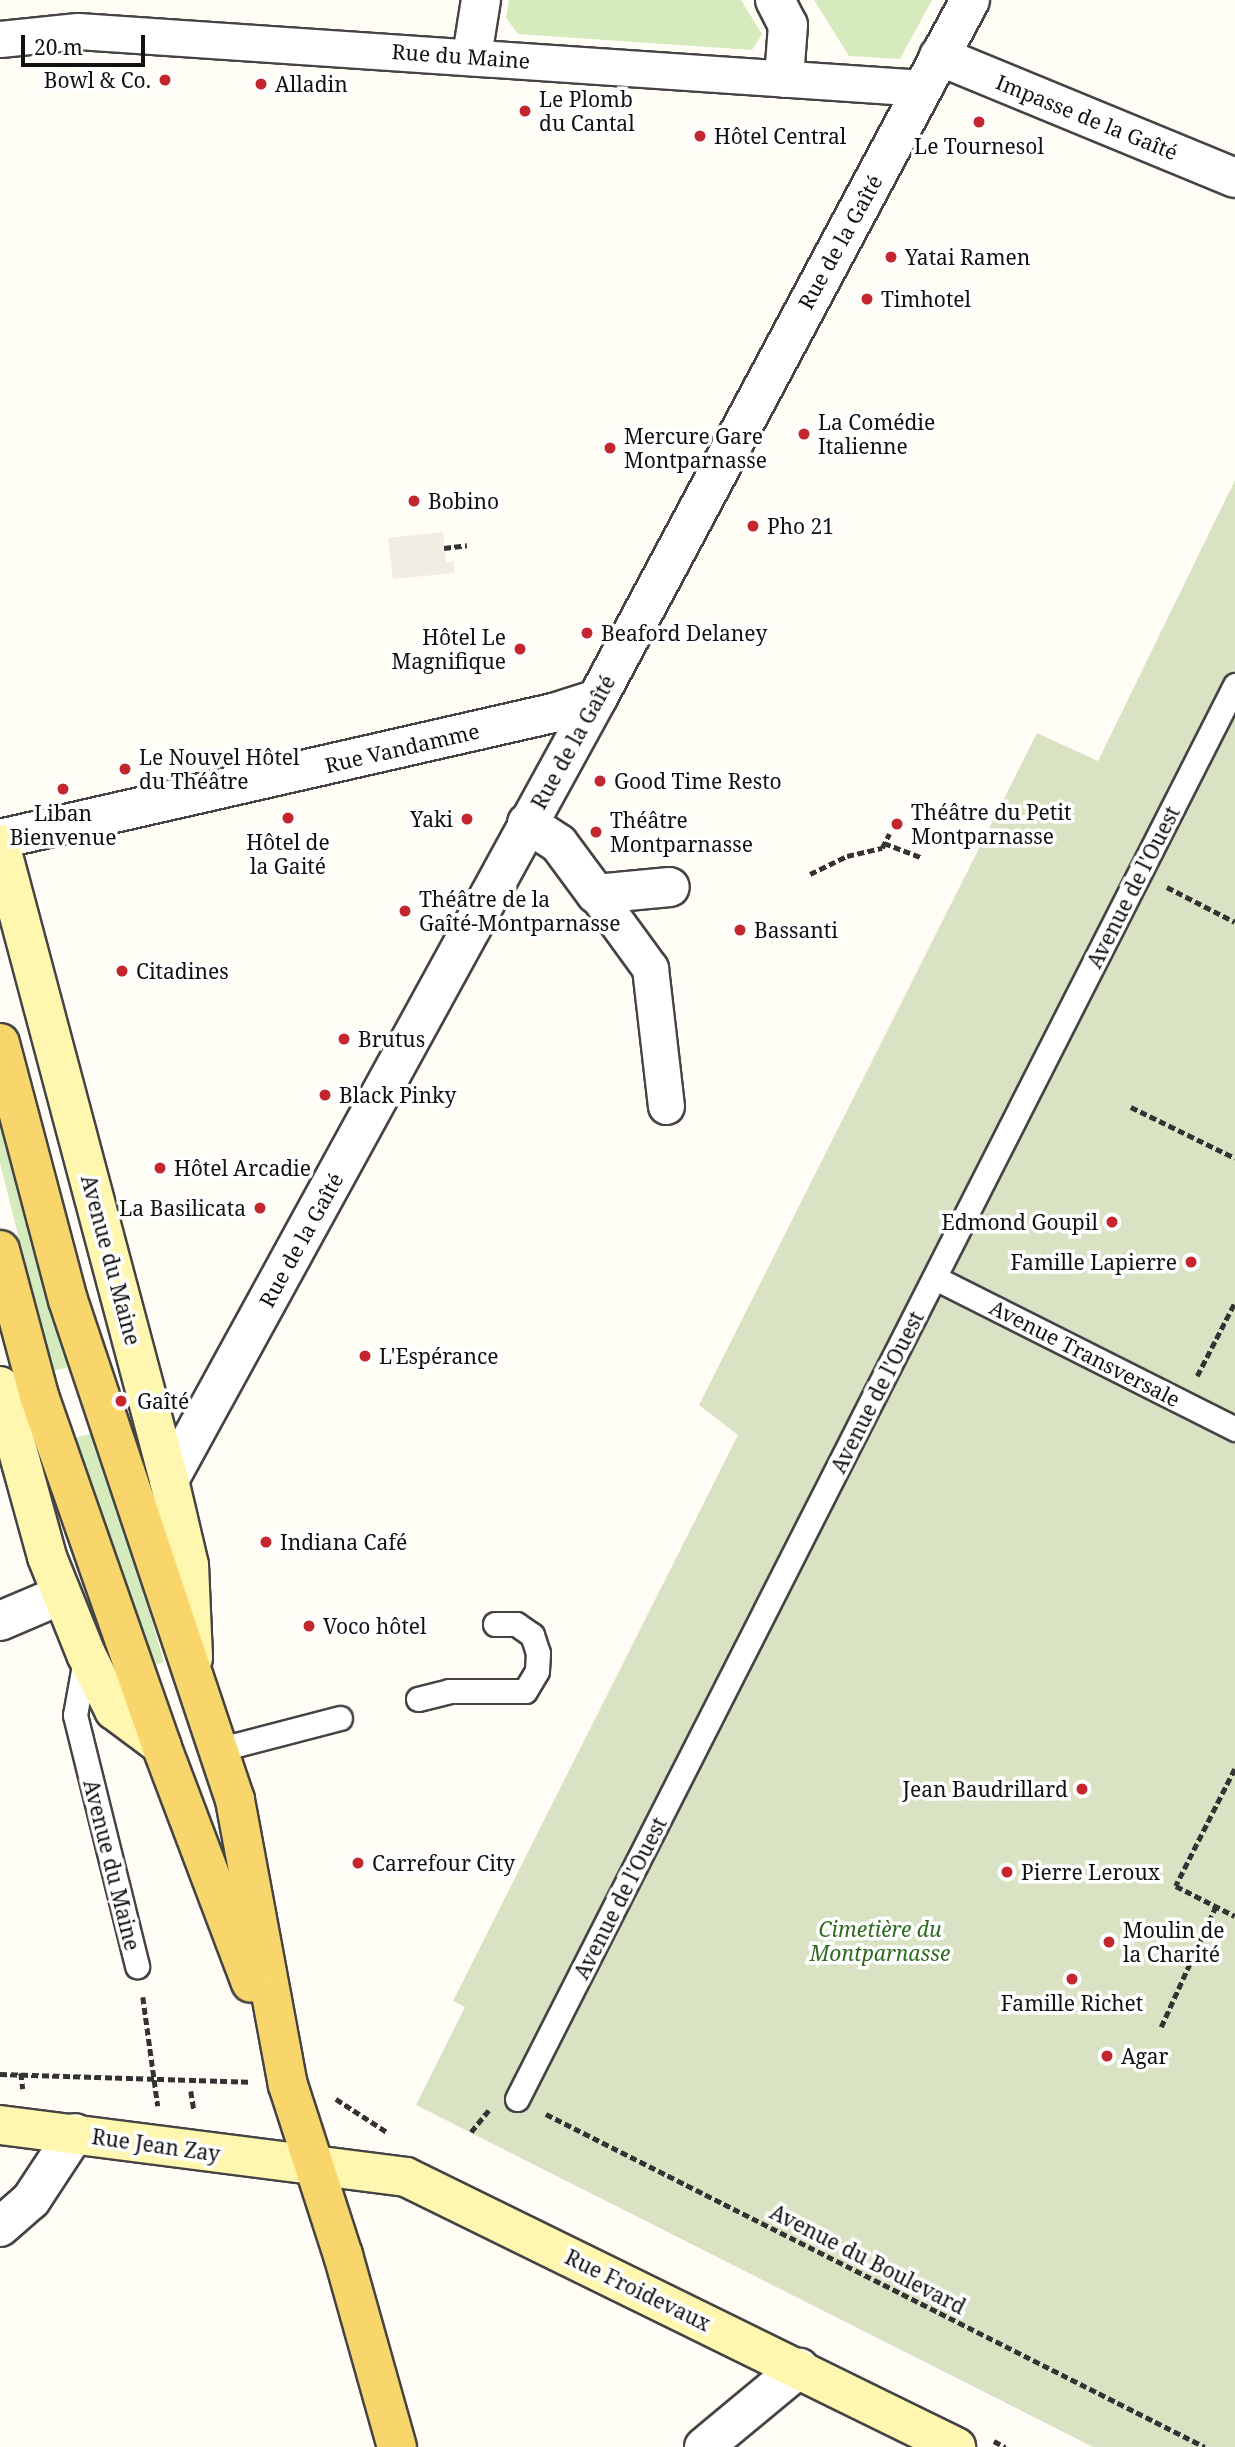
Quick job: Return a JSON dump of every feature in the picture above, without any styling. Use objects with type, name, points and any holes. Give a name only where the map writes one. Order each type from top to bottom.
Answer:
[{"type":"main road","name":"Avenue du Maine","points":[[0,841],[169,1480],[189,1565],[194,1681]]},
{"type":"main road","name":"Avenue du Maine","points":[[0,1043],[68,1300],[235,1800],[287,2079],[311,2165],[343,2255],[397,2447]]},
{"type":"main road","name":"Avenue du Maine","points":[[0,1250],[39,1396],[161,1745],[287,2079]]},
{"type":"main road","points":[[0,1386],[61,1595],[86,1654],[114,1710],[161,1745]]},
{"type":"main road","name":"Rue Jean Zay","points":[[0,2124],[311,2165]]},
{"type":"main road","name":"Rue Froidevaux","points":[[311,2165],[406,2177],[956,2447]]},
{"type":"street","points":[[472,56],[481,0]]},
{"type":"street","points":[[775,0],[788,25],[784,78]]},
{"type":"street","name":"Rue de la Gaîté","points":[[169,1480],[597,699],[970,0]]},
{"type":"street","name":"Rue du Maine","points":[[0,39],[78,31],[784,78],[931,72]]},
{"type":"street","name":"Impasse de la Gaîté","points":[[931,72],[1235,178]]},
{"type":"street","name":"Rue Vandamme","points":[[0,841],[553,713],[597,699]]},
{"type":"street","points":[[527,823],[559,844],[650,968],[666,1105]]},
{"type":"street","points":[[596,894],[670,887]]},
{"type":"street","points":[[0,1621],[61,1595]]},
{"type":"street","points":[[0,2227],[31,2200],[75,2133]]},
{"type":"street","points":[[704,2447],[799,2368]]},
{"type":"lane","name":"Avenue de l'Ouest","points":[[517,2099],[1235,685]]},
{"type":"lane","name":"Avenue Transversale","points":[[935,1278],[1235,1429]]},
{"type":"lane","points":[[418,1699],[449,1691],[525,1691],[537,1671],[532,1635],[516,1624],[495,1624]]},
{"type":"lane","name":"Avenue du Maine","points":[[86,1654],[75,1715],[137,1966]]},
{"type":"lane","points":[[217,1749],[340,1718]]},
{"type":"path","points":[[444,548],[467,545]]},
{"type":"path","points":[[810,874],[847,856],[882,848],[888,834]]},
{"type":"path","points":[[884,843],[921,857]]},
{"type":"path","points":[[1140,874],[1235,922]]},
{"type":"path","points":[[1131,1107],[1235,1158]]},
{"type":"path","points":[[1184,1403],[1235,1302]]},
{"type":"path","points":[[1235,1769],[1176,1886],[1235,1916]]},
{"type":"path","points":[[1161,2027],[1216,1906]]},
{"type":"path","name":"Avenue du Maine","points":[[137,1966],[155,2077]]},
{"type":"path","points":[[0,2074],[287,2079],[338,2100],[397,2138]]},
{"type":"path","points":[[191,2091],[195,2111]]},
{"type":"path","name":"Avenue du Boulevard","points":[[517,2099],[1205,2447]]},
{"type":"green space","points":[[509,0],[741,0],[762,34],[752,50],[518,34],[506,18]]},
{"type":"green space","points":[[814,0],[932,0],[900,59],[849,56]]},
{"type":"green space","name":"Cimetière du Montparnasse","points":[[1235,480],[1235,2447],[1093,2447],[416,2105],[465,2007],[453,2001],[738,1435],[699,1405],[1037,733],[1098,761]]},
{"type":"green space","points":[[0,1097],[77,1365],[52,1371],[0,1163]]},
{"type":"green space","points":[[97,1432],[164,1662],[153,1666],[71,1439]]},
{"type":"shaded area","points":[[443,532],[446,562],[454,562],[455,573],[393,579],[388,538]]},
{"type":"place","name":"Bowl & Co.","points":[[165,80]]},
{"type":"place","name":"Alladin","points":[[261,84]]},
{"type":"place","name":"Le Plomb du Cantal","points":[[525,111]]},
{"type":"place","name":"Le Tournesol","points":[[979,122]]},
{"type":"place","name":"Hôtel Central","points":[[700,136]]},
{"type":"place","name":"Yatai Ramen","points":[[891,257]]},
{"type":"place","name":"Timhotel","points":[[867,299]]},
{"type":"place","name":"La Comédie Italienne","points":[[804,434]]},
{"type":"place","name":"Mercure Gare Montparnasse","points":[[610,448]]},
{"type":"place","name":"Bobino","points":[[414,501]]},
{"type":"place","name":"Pho 21","points":[[753,526]]},
{"type":"place","name":"Beaford Delaney","points":[[587,633]]},
{"type":"place","name":"Hôtel Le Magnifique","points":[[520,649]]},
{"type":"place","name":"Le Nouvel Hôtel du Théâtre","points":[[125,769]]},
{"type":"place","name":"Good Time Resto","points":[[600,781]]},
{"type":"place","name":"Liban Bienvenue","points":[[63,789]]},
{"type":"place","name":"Hôtel de la Gaité","points":[[288,818]]},
{"type":"place","name":"Yaki","points":[[467,819]]},
{"type":"place","name":"Théâtre du Petit Montparnasse","points":[[897,824]]},
{"type":"place","name":"Théâtre Montparnasse","points":[[596,832]]},
{"type":"place","name":"Théâtre de la Gaîté-Montparnasse","points":[[405,911]]},
{"type":"place","name":"Bassanti","points":[[740,930]]},
{"type":"place","name":"Citadines","points":[[122,971]]},
{"type":"place","name":"Brutus","points":[[344,1039]]},
{"type":"place","name":"Black Pinky","points":[[325,1095]]},
{"type":"place","name":"Hôtel Arcadie","points":[[160,1168]]},
{"type":"place","name":"La Basilicata","points":[[260,1208]]},
{"type":"place","name":"Edmond Goupil","points":[[1112,1222]]},
{"type":"place","name":"Famille Lapierre","points":[[1191,1262]]},
{"type":"place","name":"L'Espérance","points":[[365,1356]]},
{"type":"place","name":"Gaîté","points":[[121,1401]]},
{"type":"place","name":"Indiana Café","points":[[266,1542]]},
{"type":"place","name":"Voco hôtel","points":[[309,1626]]},
{"type":"place","name":"Jean Baudrillard","points":[[1082,1789]]},
{"type":"place","name":"Carrefour City","points":[[358,1863]]},
{"type":"place","name":"Pierre Leroux","points":[[1007,1872]]},
{"type":"place","name":"Moulin de la Charité","points":[[1109,1942]]},
{"type":"place","name":"Famille Richet","points":[[1072,1979]]},
{"type":"place","name":"Agar","points":[[1107,2056]]}]
